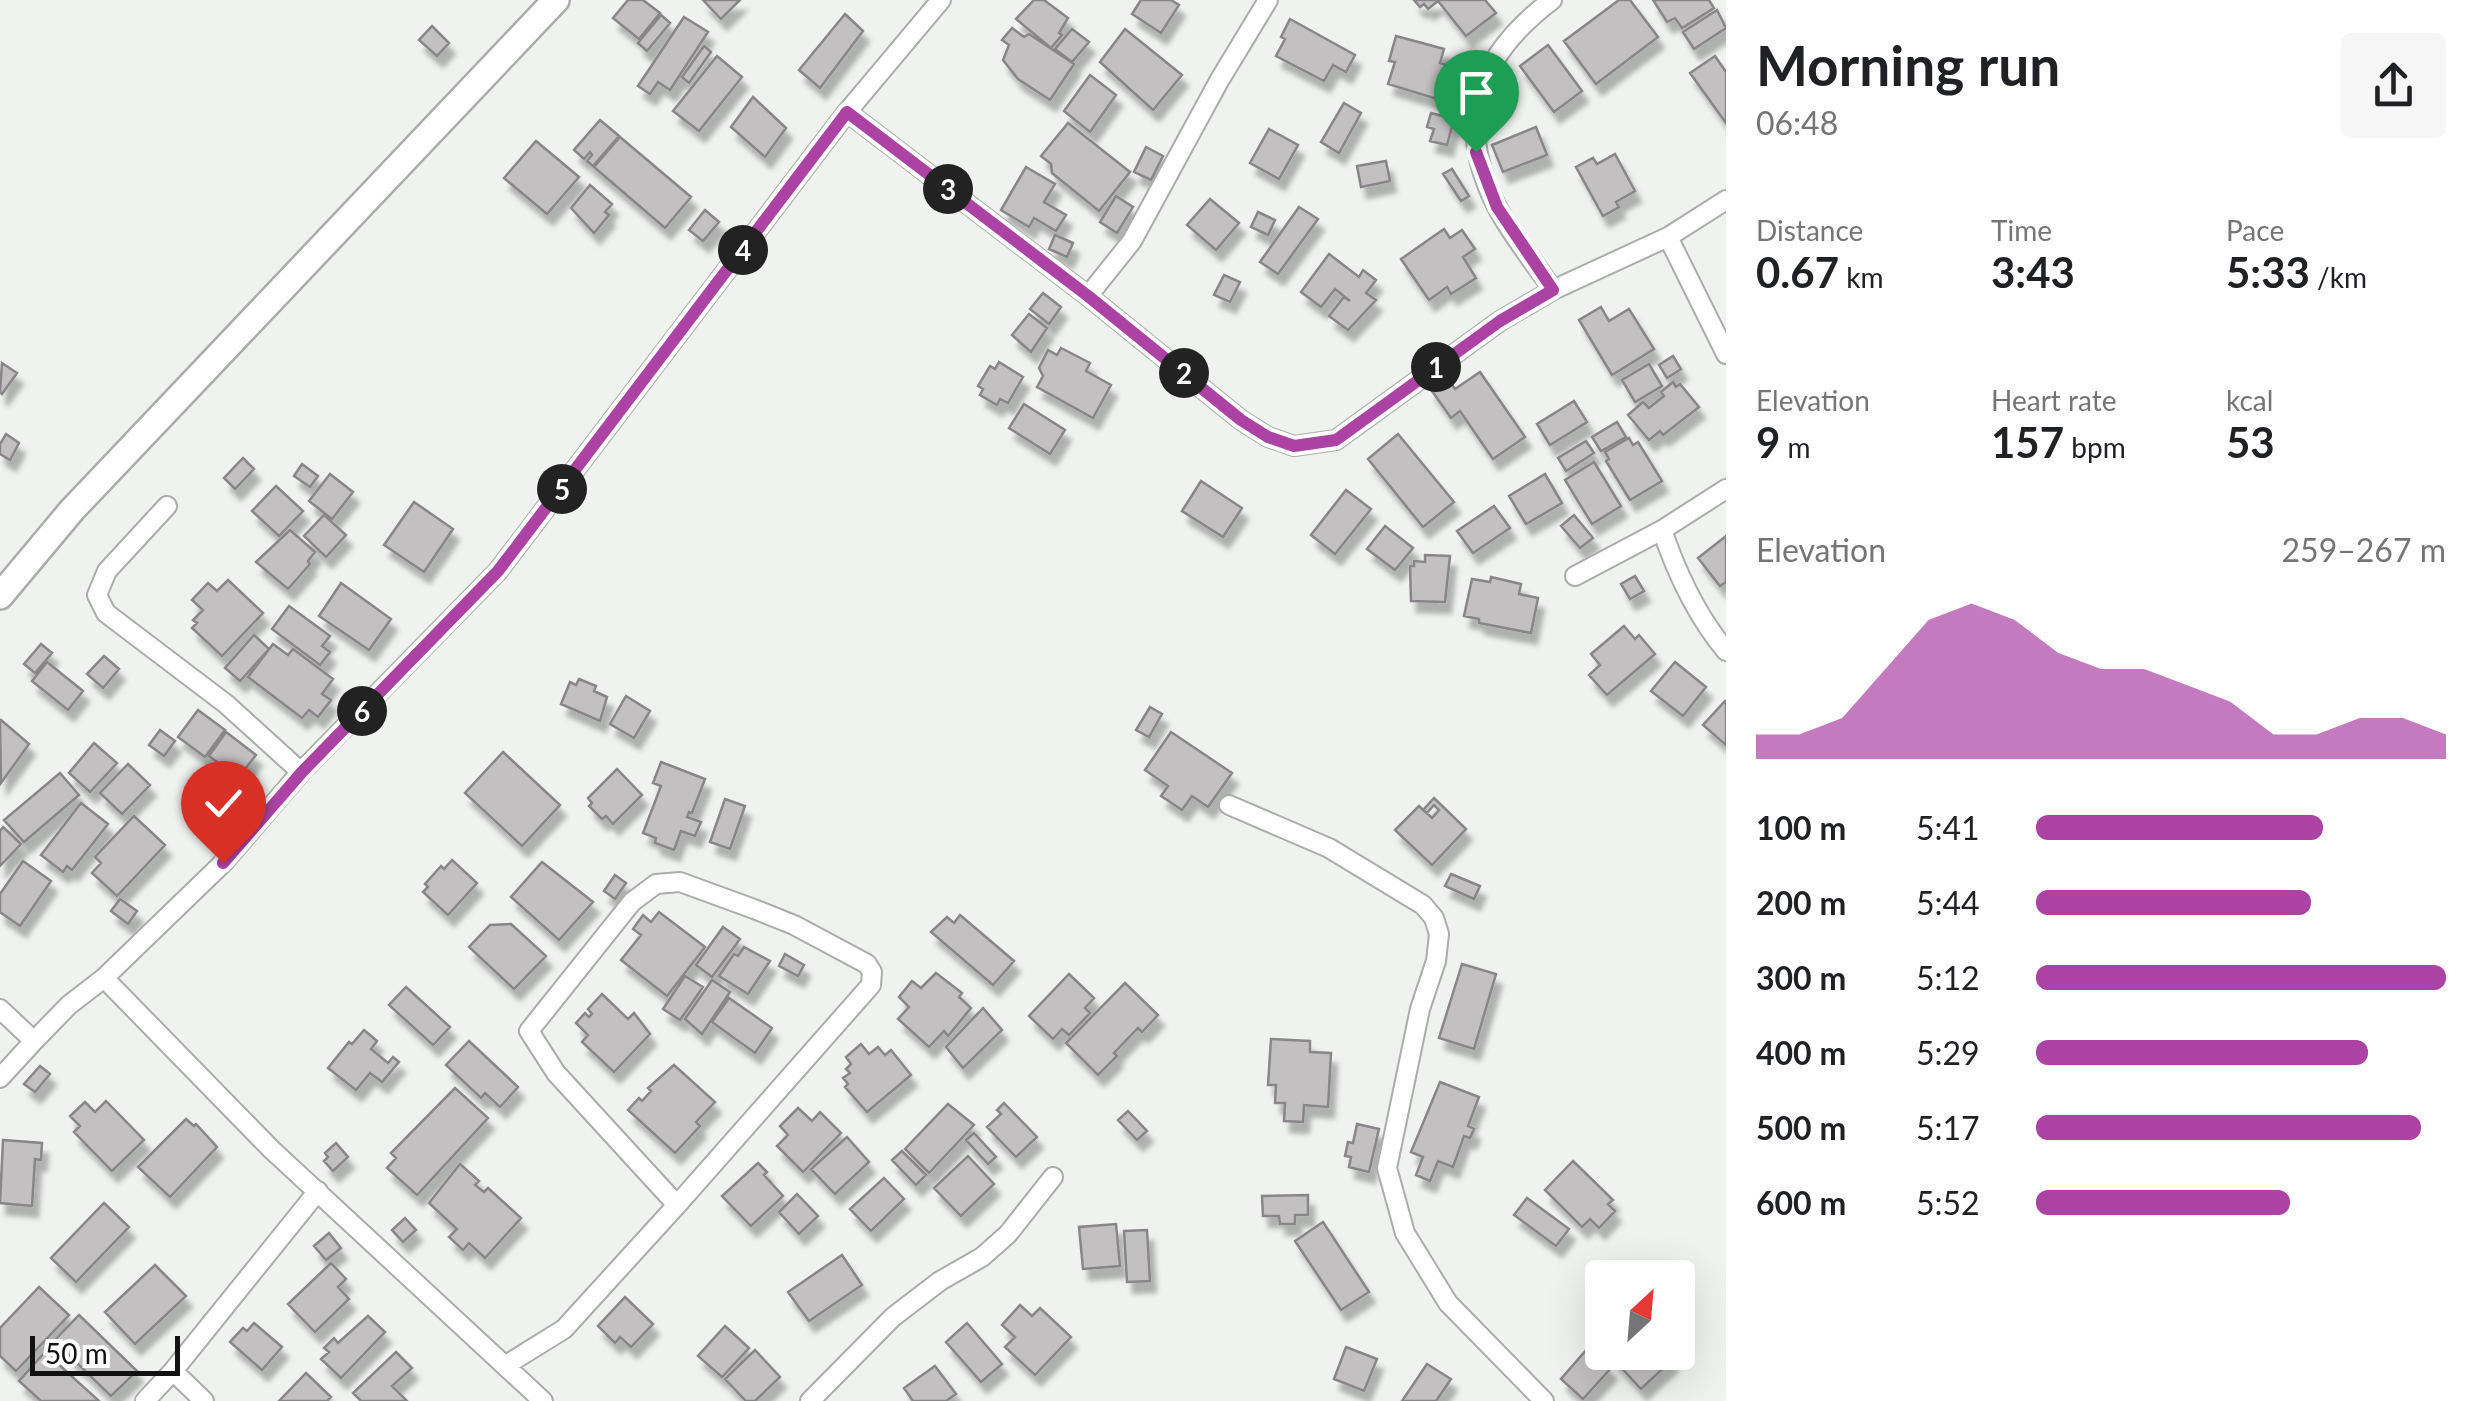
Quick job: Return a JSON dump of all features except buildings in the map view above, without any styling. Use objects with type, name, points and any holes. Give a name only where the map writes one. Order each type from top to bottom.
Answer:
[{"type":"main road","points":[[0,596],[72,510],[556,0]]},
{"type":"street","points":[[0,1078],[69,1005],[104,978],[223,863],[302,772],[498,571],[847,112],[941,0]]},
{"type":"street","points":[[1088,296],[1132,241],[1268,0]]},
{"type":"street","points":[[1552,0],[1502,47],[1481,86],[1473,119],[1476,152],[1497,207],[1553,290]]},
{"type":"street","points":[[847,112],[1088,296],[1241,420],[1268,437],[1294,446],[1336,440],[1500,321],[1553,290],[1668,237],[1726,200]]},
{"type":"street","points":[[1668,237],[1726,354]]},
{"type":"street","points":[[1575,576],[1662,530],[1726,489]]},
{"type":"street","points":[[166,506],[107,571],[97,595],[106,613],[226,704],[302,772]]},
{"type":"street","points":[[1662,530],[1685,589],[1726,651]]},
{"type":"street","points":[[1230,805],[1328,848],[1423,905],[1434,918],[1439,934],[1436,961],[1420,1010],[1387,1168],[1405,1233],[1448,1303],[1544,1401]]},
{"type":"street","points":[[506,1365],[564,1329],[677,1205],[871,984],[872,972],[867,964],[794,924],[680,882],[656,884],[632,902],[529,1030],[556,1073],[677,1205]]},
{"type":"street","points":[[104,978],[271,1149],[543,1401]]},
{"type":"street","points":[[0,1009],[34,1041]]},
{"type":"street","points":[[810,1401],[894,1316],[940,1281],[982,1257],[1008,1234],[1053,1178]]},
{"type":"street","points":[[145,1401],[318,1191]]},
{"type":"street","points":[[173,1371],[204,1401]]},
{"type":"route","points":[[223,863],[302,772],[498,571],[847,112],[1088,296],[1241,420],[1268,437],[1294,446],[1336,440],[1500,321],[1553,290],[1497,207],[1476,152]]}]
